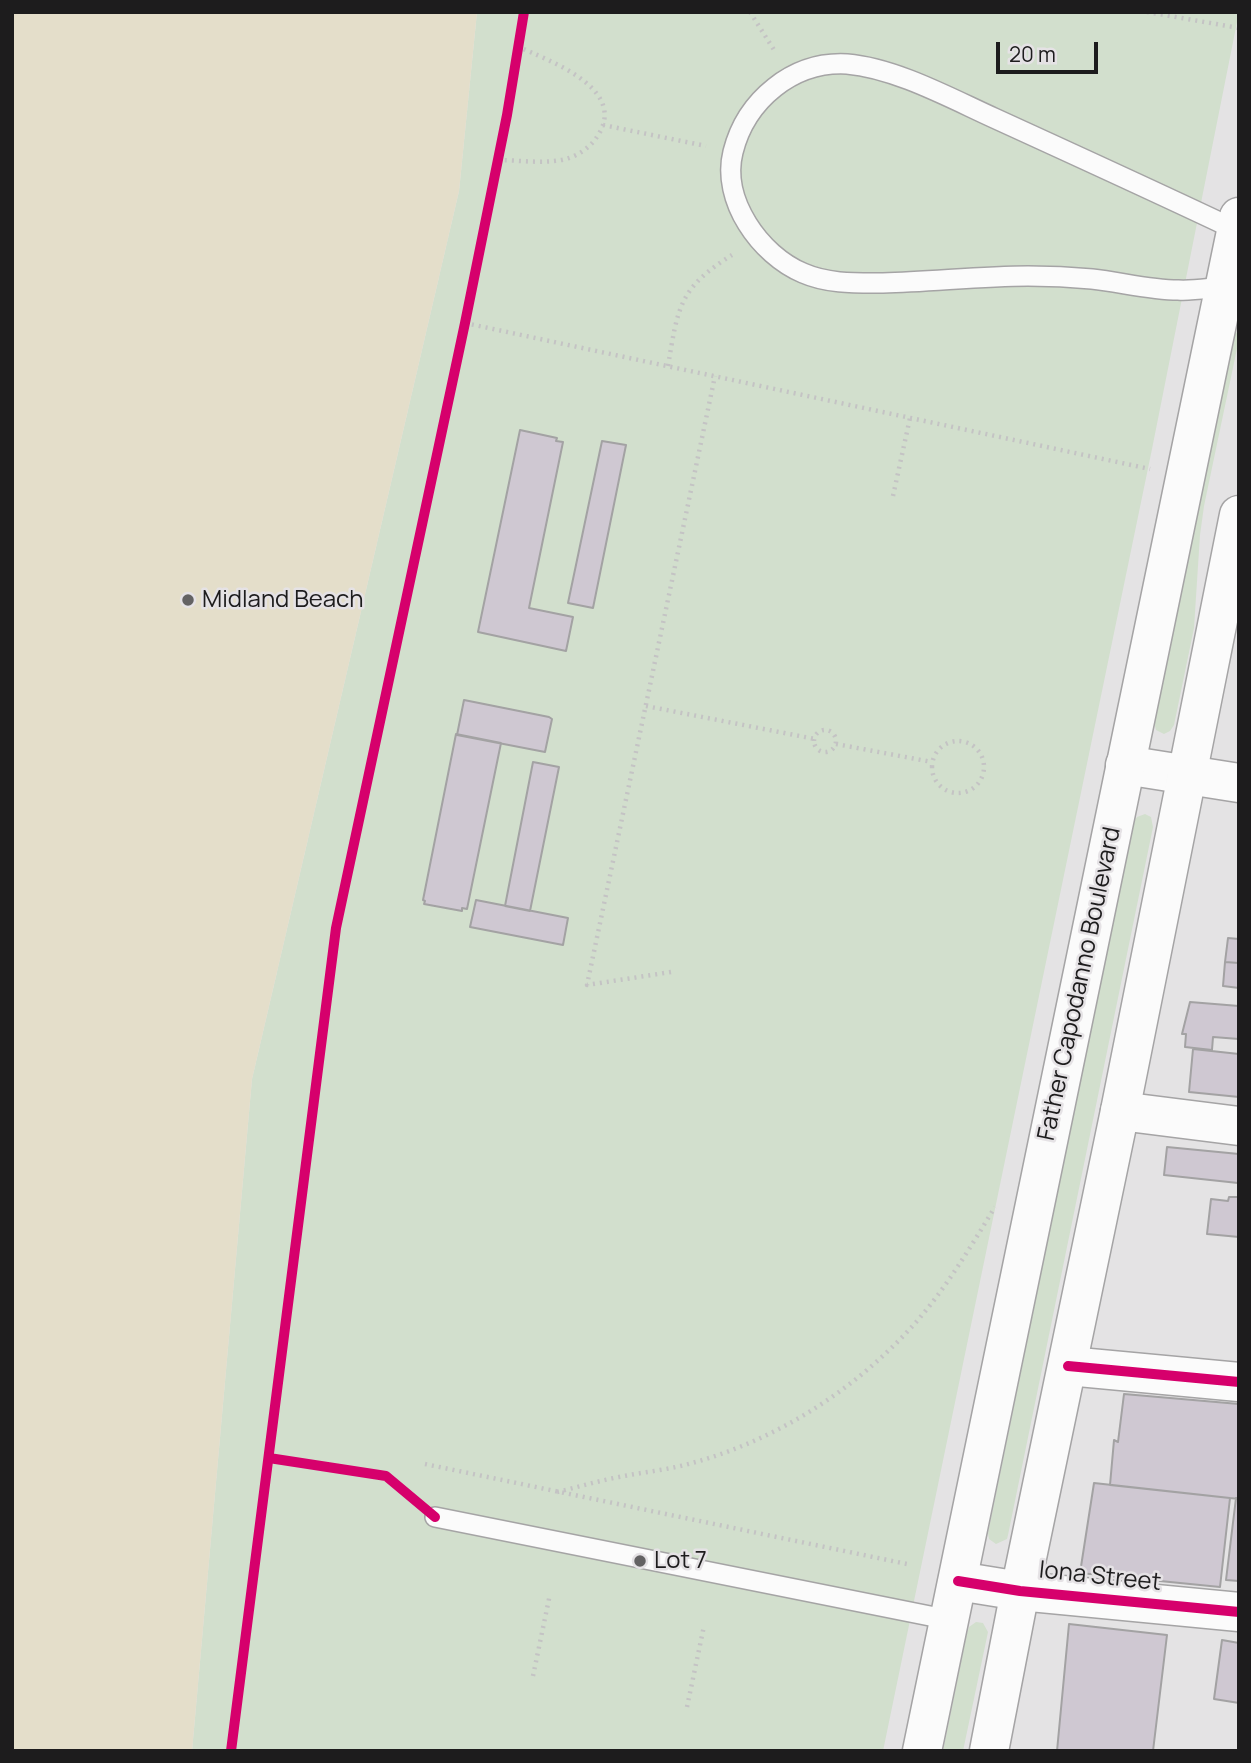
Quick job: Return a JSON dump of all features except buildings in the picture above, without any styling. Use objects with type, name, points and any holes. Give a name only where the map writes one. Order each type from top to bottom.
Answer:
[{"type":"main road","name":"Father Capodanno Boulevard","points":[[922,1751],[1125,765],[1232,286],[1238,226]]},
{"type":"main road","points":[[989,1751],[1239,515]]},
{"type":"main road","points":[[1125,765],[1239,783]]},
{"type":"main road","points":[[1120,1111],[1239,1126]]},
{"type":"main road","points":[[1068,1366],[1239,1382]]},
{"type":"main road","name":"Iona Street","points":[[958,1581],[1020,1591],[1239,1612]]},
{"type":"lane","points":[[1232,286],[1178,290],[1090,279],[1027,276],[841,283],[803,273],[778,258],[758,240],[746,224],[733,189],[732,154],[743,122],[764,96],[789,75],[815,66],[865,66],[943,95],[1238,226]]},
{"type":"lane","points":[[435,1517],[950,1620]]},
{"type":"path","points":[[750,12],[776,54]]},
{"type":"path","points":[[1147,12],[1239,28]]},
{"type":"path","points":[[495,173],[499,154],[567,159],[591,146],[603,125],[604,109],[601,101],[582,79],[519,41],[516,60]]},
{"type":"path","points":[[603,125],[706,146]]},
{"type":"path","points":[[667,366],[677,317],[688,291],[710,269],[732,255]]},
{"type":"path","points":[[462,336],[466,317],[667,366],[1154,470]]},
{"type":"path","points":[[671,972],[587,985],[715,376]]},
{"type":"path","points":[[893,496],[910,418]]},
{"type":"path","points":[[646,706],[815,739]]},
{"type":"path","points":[[830,731],[836,738],[836,744],[834,749],[824,752],[817,749],[815,739],[819,732],[830,731]]},
{"type":"path","points":[[958,741],[974,747],[980,753],[984,770],[976,785],[961,792],[953,792],[945,789],[934,777],[932,762],[942,746],[958,741]]},
{"type":"path","points":[[836,744],[932,762]]},
{"type":"path","points":[[557,1492],[690,1464],[721,1454],[759,1438],[818,1406],[865,1372],[908,1331],[952,1276],[997,1204]]},
{"type":"path","points":[[425,1464],[907,1564]]},
{"type":"path","points":[[533,1676],[550,1594]]},
{"type":"path","points":[[687,1707],[704,1626]]},
{"type":"green space","name":"Midland Beach","points":[[477,12],[1239,12],[1152,449],[883,1751],[192,1751],[252,1079],[459,191]]},
{"type":"green space","points":[[1238,331],[1239,339],[1204,506],[1194,628],[1174,725],[1164,734],[1156,730],[1154,722],[1235,334]]},
{"type":"green space","points":[[1145,814],[1151,817],[1153,827],[1008,1535],[1007,1539],[996,1544],[989,1539],[988,1533],[1133,823],[1137,817]]},
{"type":"green space","points":[[976,1622],[983,1623],[988,1632],[963,1751],[943,1751],[967,1633],[969,1627]]},
{"type":"sand","name":"Midland Beach","points":[[12,12],[477,12],[459,191],[252,1079],[192,1751],[12,1751]]},
{"type":"cycle path","points":[[231,1751],[336,928],[465,323],[507,115],[524,12]]},
{"type":"cycle path","points":[[1068,1366],[1239,1382]]},
{"type":"cycle path","points":[[269,1458],[386,1476],[435,1517]]},
{"type":"cycle path","points":[[958,1581],[1020,1591],[1239,1612]]},
{"type":"place","name":"Midland Beach","points":[[188,600]]},
{"type":"place","name":"Lot 7","points":[[640,1561]]}]
